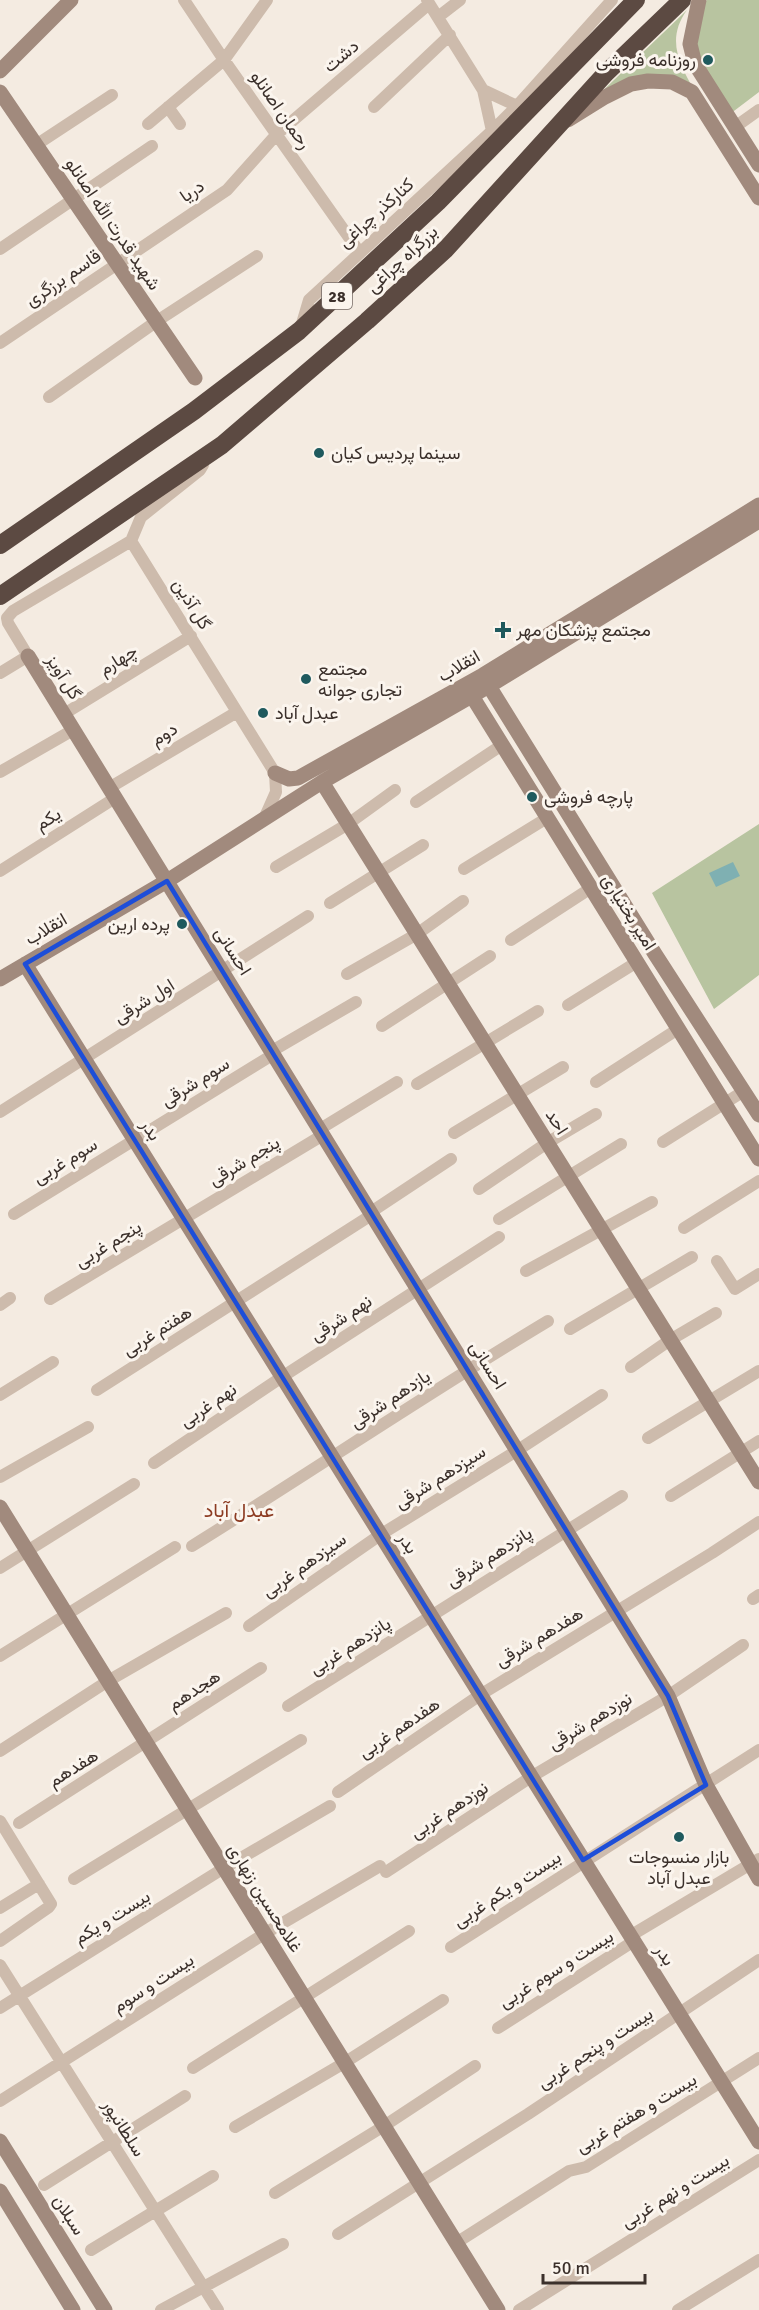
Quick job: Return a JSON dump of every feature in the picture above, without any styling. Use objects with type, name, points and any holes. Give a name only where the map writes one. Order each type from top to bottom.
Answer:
[{"type":"highway","name":"بزرگراه چراغی","points":[[0,545],[194,411],[299,331],[438,202],[636,0]]},
{"type":"highway","name":"بزرگراه چراغی","points":[[0,596],[204,462],[367,321],[446,249],[606,73],[682,0]]},
{"type":"street","points":[[0,71],[71,0]]},
{"type":"street","name":"رحمان اصانلو","points":[[184,0],[360,253]]},
{"type":"street","points":[[148,124],[224,60],[267,0]]},
{"type":"street","points":[[438,17],[460,0]]},
{"type":"street","name":"کنارکذر چراغی","points":[[299,331],[309,300],[492,131],[612,0]]},
{"type":"street","points":[[699,0],[691,35],[695,64],[759,165]]},
{"type":"street","points":[[428,2],[483,90],[492,131]]},
{"type":"street","name":"دشت","points":[[276,135],[428,2]]},
{"type":"street","points":[[374,107],[450,35]]},
{"type":"street","points":[[560,124],[605,96],[632,84],[648,81],[672,82],[692,92],[759,198]]},
{"type":"street","points":[[483,90],[517,106]]},
{"type":"street","name":"شهید قدرت الله اصانلو","points":[[0,92],[195,378]]},
{"type":"street","points":[[36,145],[112,95]]},
{"type":"street","points":[[168,107],[180,124]]},
{"type":"street","points":[[735,127],[759,110]]},
{"type":"street","name":"دریا","points":[[117,264],[226,190],[276,135]]},
{"type":"street","points":[[0,249],[152,146]]},
{"type":"street","points":[[49,397],[157,321],[257,256]]},
{"type":"street","name":"قاسم برزگری","points":[[0,343],[117,264]]},
{"type":"street","points":[[131,541],[141,517],[204,462]]},
{"type":"street","name":"انقلاب","points":[[486,681],[759,505]]},
{"type":"street","name":"انقلاب","points":[[0,979],[167,881],[469,691],[759,521]]},
{"type":"street","name":"گل آذین","points":[[131,541],[275,773]]},
{"type":"street","name":"گل آویز","points":[[131,541],[15,609],[9,615],[8,623],[167,881]]},
{"type":"street","name":"چهارم","points":[[64,714],[191,636]]},
{"type":"street","points":[[0,673],[28,656]]},
{"type":"street","name":"امیر بختیاری","points":[[486,681],[759,1115]]},
{"type":"street","name":"انقلاب","points":[[275,773],[289,779],[298,778],[469,691]]},
{"type":"street","name":"امیر بختیاری","points":[[469,691],[759,1159]]},
{"type":"street","name":"دوم","points":[[112,793],[237,712]]},
{"type":"street","points":[[0,772],[74,730]]},
{"type":"street","points":[[416,802],[502,745]]},
{"type":"street","points":[[264,819],[276,792],[275,773]]},
{"type":"street","name":"احد","points":[[322,782],[759,1482]]},
{"type":"street","points":[[276,867],[348,824],[395,790]]},
{"type":"street","name":"یکم","points":[[0,871],[112,793]]},
{"type":"street","points":[[464,869],[547,818]]},
{"type":"street","points":[[330,903],[423,845]]},
{"type":"street","name":"احسانی","points":[[167,881],[668,1696],[706,1785],[755,1862],[759,1879]]},
{"type":"street","points":[[511,940],[595,894],[615,888]]},
{"type":"street","points":[[347,974],[417,934],[463,901]]},
{"type":"street","points":[[223,972],[308,916]]},
{"type":"street","points":[[382,1026],[490,956]]},
{"type":"street","points":[[568,1005],[637,963]]},
{"type":"street","name":"بدر","points":[[25,964],[759,2142]]},
{"type":"street","name":"اول شرقی","points":[[0,1112],[223,972]]},
{"type":"street","points":[[273,1053],[356,1002]]},
{"type":"street","points":[[417,1084],[538,1011]]},
{"type":"street","points":[[596,1083],[678,1029]]},
{"type":"street","name":"سوم شرقی","points":[[134,1140],[273,1053]]},
{"type":"street","points":[[454,1133],[563,1067]]},
{"type":"street","name":"پنجم شرقی","points":[[183,1219],[397,1082]]},
{"type":"street","points":[[663,1142],[744,1091]]},
{"type":"street","points":[[479,1189],[547,1143],[596,1114]]},
{"type":"street","name":"سوم غربی","points":[[14,1214],[134,1140]]},
{"type":"street","points":[[499,1219],[621,1144]]},
{"type":"street","name":"هفتم غربی","points":[[97,1389],[236,1302],[451,1159]]},
{"type":"street","points":[[684,1228],[759,1181]]},
{"type":"street","points":[[526,1271],[652,1202]]},
{"type":"street","name":"پنجم غربی","points":[[51,1299],[183,1219]]},
{"type":"street","name":"نهم شرقی","points":[[282,1377],[499,1237]]},
{"type":"street","points":[[570,1329],[637,1287],[692,1257]]},
{"type":"street","points":[[717,1261],[735,1289],[759,1274]]},
{"type":"street","points":[[631,1367],[670,1340],[716,1313]]},
{"type":"street","name":"یازدهم شرقی","points":[[192,1546],[333,1458],[468,1369],[548,1321]]},
{"type":"street","points":[[0,1395],[53,1362]]},
{"type":"street","points":[[648,1438],[759,1371]]},
{"type":"street","name":"نهم غربی","points":[[154,1464],[282,1377]]},
{"type":"street","name":"سیزدهم شرقی","points":[[380,1534],[518,1450],[602,1395]]},
{"type":"street","points":[[0,1477],[88,1427]]},
{"type":"street","points":[[671,1496],[759,1441]]},
{"type":"street","points":[[0,1568],[134,1484]]},
{"type":"street","name":"پانزدهم شرقی","points":[[431,1616],[622,1496]]},
{"type":"street","name":"غلامحسین زنهاری","points":[[0,1507],[498,2310]]},
{"type":"street","points":[[617,1611],[759,1522]]},
{"type":"street","name":"سیزدهم غربی","points":[[249,1626],[380,1534]]},
{"type":"street","points":[[0,1656],[175,1547]]},
{"type":"street","name":"هفدهم شرقی","points":[[480,1695],[617,1611]]},
{"type":"street","points":[[0,1751],[108,1681],[226,1613]]},
{"type":"street","name":"پانزدهم غربی","points":[[288,1706],[431,1616]]},
{"type":"street","name":"نوزدهم شرقی","points":[[531,1777],[668,1696],[743,1645]]},
{"type":"street","name":"هجدهم","points":[[146,1743],[261,1668]]},
{"type":"street","name":"هفدهم غربی","points":[[339,1792],[480,1695]]},
{"type":"street","points":[[74,1879],[301,1740]]},
{"type":"street","name":"هفدهم","points":[[19,1823],[146,1743]]},
{"type":"street","name":"بیست و یکم غربی","points":[[451,1947],[583,1860],[759,1750]]},
{"type":"street","name":"نوزدهم غربی","points":[[264,1934],[383,1869],[531,1777]]},
{"type":"street","name":"بیست و یکم","points":[[20,1996],[224,1868],[330,1806]]},
{"type":"street","points":[[0,1821],[51,1904],[0,1941]]},
{"type":"street","name":"بیست و سوم غربی","points":[[498,2028],[632,1939],[755,1862]]},
{"type":"street","points":[[0,1908],[39,1884]]},
{"type":"street","points":[[193,2068],[409,1931]]},
{"type":"street","name":"بیست و سوم","points":[[0,2101],[264,1934]]},
{"type":"street","name":"بیست و پنجم غربی","points":[[339,2234],[530,2112],[759,1960]]},
{"type":"street","name":"سلطانپور","points":[[0,1965],[218,2310]]},
{"type":"street","points":[[0,2008],[20,1996]]},
{"type":"street","points":[[235,2127],[344,2063],[443,2000]]},
{"type":"street","name":"بیست و هفتم غربی","points":[[456,2243],[569,2171],[586,2167],[759,2058]]},
{"type":"street","points":[[275,2193],[476,2066]]},
{"type":"street","points":[[44,2185],[185,2096]]},
{"type":"street","name":"سبلان","points":[[0,2140],[102,2309]]},
{"type":"street","name":"بیست و نهم غربی","points":[[519,2310],[759,2160]]},
{"type":"street","points":[[91,2250],[213,2176]]},
{"type":"street","points":[[0,2191],[74,2310]]},
{"type":"street","points":[[161,2310],[283,2244]]},
{"type":"street","points":[[678,2310],[759,2260]]},
{"type":"highlighted area","points":[[167,881],[668,1696],[706,1785],[583,1860],[25,964]]},
{"type":"green space","points":[[707,0],[759,0],[759,92],[726,117],[700,75],[693,16]]},
{"type":"green space","points":[[687,10],[677,31],[676,41],[680,60],[694,90],[671,80],[590,103]]},
{"type":"green space","points":[[759,824],[759,975],[714,1009],[652,893]]},
{"type":"water","points":[[733,862],[740,876],[716,887],[709,873]]},
{"type":"place","name":"روزنامه فروشی","points":[[708,60]]},
{"type":"place","name":"سینما پردیس کیان","points":[[319,453]]},
{"type":"place","name":"مجتمع پزشکان مهر","points":[[503,630]]},
{"type":"place","name":"مجتمع تجاری جوانه","points":[[306,679]]},
{"type":"place","name":"عبدل آباد","points":[[263,713]]},
{"type":"place","name":"پارچه فروشی","points":[[532,797]]},
{"type":"place","name":"پرده ارین","points":[[182,924]]},
{"type":"place","name":"بازار منسوجات عبدل آباد","points":[[679,1837]]},
{"type":"district","name":"عبدل آباد","points":[[239,1510]]}]
